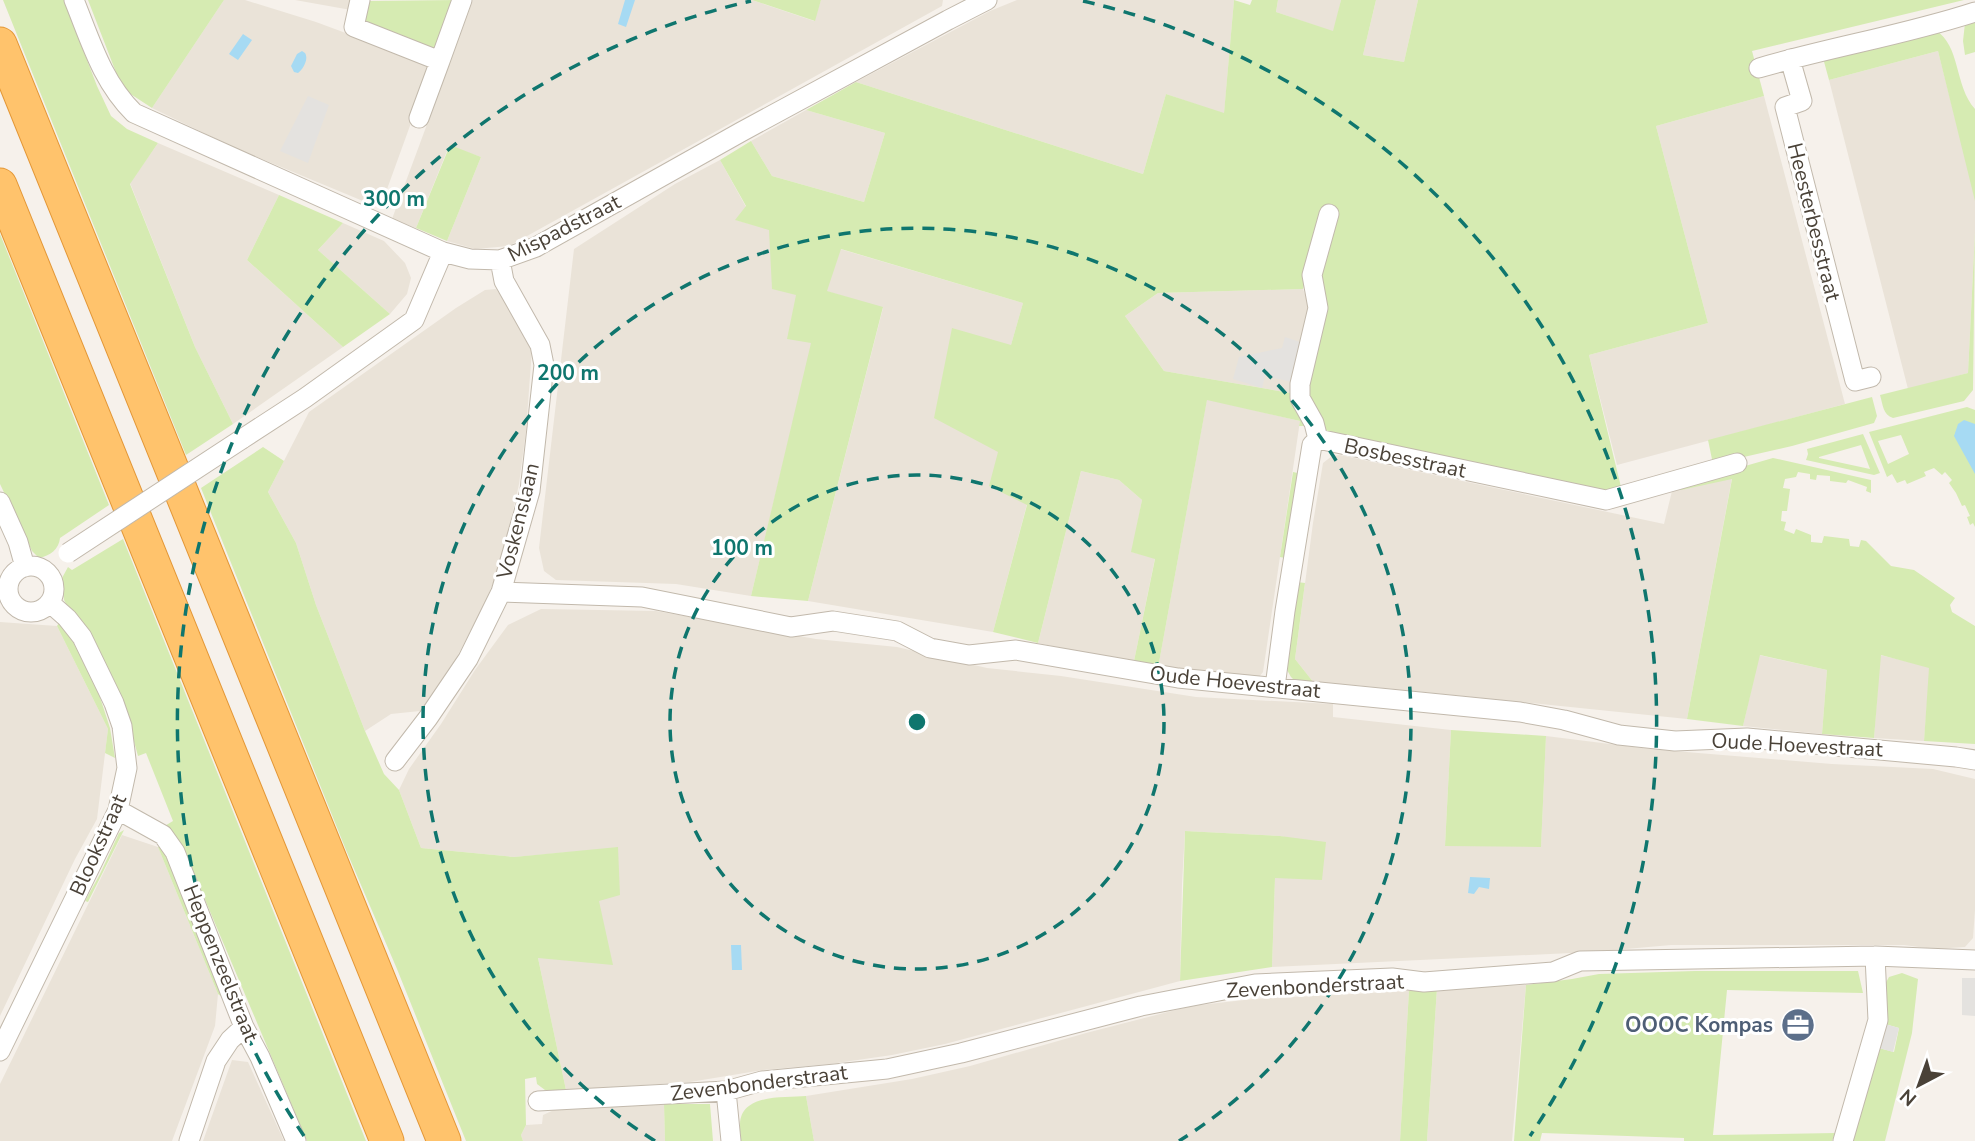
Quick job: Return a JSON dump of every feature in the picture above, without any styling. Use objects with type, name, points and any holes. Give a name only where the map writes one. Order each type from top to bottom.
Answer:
[{"type":"highway","points":[[0,44],[444,1141]]},
{"type":"highway","points":[[0,185],[387,1141]]},
{"type":"street","points":[[48,573],[68,553],[305,398],[414,320],[443,252],[134,113],[114,92],[99,63],[74,0]]},
{"type":"street","points":[[360,0],[354,27],[440,61]]},
{"type":"street","points":[[419,118],[462,0]]},
{"type":"street","name":"Mispadstraat","points":[[443,252],[470,259],[500,260],[536,247],[964,5],[988,0]]},
{"type":"street","points":[[1759,68],[1975,12]]},
{"type":"street","name":"Heesterbesstraat","points":[[1790,59],[1802,101],[1785,107],[1828,276],[1855,381],[1871,377]]},
{"type":"street","points":[[1318,439],[1314,424],[1300,398],[1300,384],[1318,308],[1312,275],[1329,214]]},
{"type":"street","name":"Voskenslaan","points":[[395,761],[468,659],[501,592],[530,491],[544,365],[540,345],[504,281],[500,260]]},
{"type":"street","name":"Bosbesstraat","points":[[1275,687],[1312,445],[1318,439],[1606,500],[1737,463]]},
{"type":"street","points":[[0,502],[18,542],[25,567]]},
{"type":"street","points":[[25,567],[37,567],[48,573],[54,588],[50,603],[45,608],[32,612],[18,608],[5,599],[13,575],[25,567]]},
{"type":"street","name":"Oude Hoevestraat","points":[[501,592],[642,597],[791,627],[833,621],[897,631],[930,648],[969,655],[1016,650],[1178,678],[1520,712],[1619,735],[1675,741],[1747,738],[1975,760]]},
{"type":"street","name":"Blookstraat","points":[[0,1051],[118,810],[127,768],[122,726],[114,703],[82,637],[50,603]]},
{"type":"street","name":"Heppenzeelstraat","points":[[118,810],[163,835],[175,852],[244,1027],[260,1057],[296,1141]]},
{"type":"street","points":[[1843,1141],[1878,1020],[1875,956]]},
{"type":"street","name":"Zevenbonderstraat","points":[[538,1101],[726,1091],[762,1081],[887,1069],[961,1053],[1141,1006],[1255,984],[1392,978],[1424,982],[1553,972],[1580,961],[1875,956],[1975,960]]},
{"type":"street","points":[[189,1141],[216,1061],[230,1040],[244,1027]]},
{"type":"street","points":[[726,1091],[731,1141]]},
{"type":"shaded area","points":[[224,0],[245,0],[316,22],[432,65],[382,203],[375,206],[235,148],[152,108]]},
{"type":"shaded area","points":[[295,0],[353,0],[351,10]]},
{"type":"shaded area","points":[[473,0],[752,0],[814,21],[821,0],[943,0],[942,6],[509,246],[475,249],[447,241],[481,157],[449,146],[416,228],[392,219]]},
{"type":"shaded area","points":[[1017,0],[1234,0],[1224,114],[1166,94],[1143,174],[856,82],[990,11]]},
{"type":"shaded area","points":[[1278,0],[1341,0],[1334,32],[1276,12]]},
{"type":"shaded area","points":[[1376,0],[1418,0],[1404,62],[1363,55]]},
{"type":"shaded area","points":[[1938,51],[1975,196],[1968,373],[1908,389],[1829,80]]},
{"type":"shaded area","points":[[308,96],[329,105],[308,163],[280,151]]},
{"type":"shaded area","points":[[1764,96],[1845,404],[1617,465],[1589,355],[1708,323],[1656,126]]},
{"type":"shaded area","points":[[806,110],[885,133],[864,202],[772,176],[751,141]]},
{"type":"shaded area","points":[[158,143],[279,195],[247,260],[343,347],[233,424],[195,347],[130,183]]},
{"type":"shaded area","points":[[720,160],[746,207],[736,220],[769,229],[812,343],[751,596],[676,584],[556,580],[544,571],[539,548],[574,249],[675,184]]},
{"type":"shaded area","points":[[343,223],[384,241],[405,263],[411,278],[407,294],[390,314],[318,250]]},
{"type":"shaded area","points":[[840,249],[1023,303],[1011,345],[998,452],[1027,504],[993,632],[808,601],[883,308],[826,291]]},
{"type":"shaded area","points":[[496,289],[532,349],[519,484],[502,561],[485,603],[449,672],[420,711],[391,714],[365,731],[316,605],[296,543],[268,492],[309,412],[456,308],[485,290]]},
{"type":"shaded area","points":[[1303,289],[1311,311],[1290,393],[1164,371],[1125,316],[1158,293]]},
{"type":"shaded area","points":[[1285,337],[1303,343],[1292,382],[1265,376],[1262,388],[1233,379],[1239,357],[1282,348]]},
{"type":"shaded area","points":[[1207,399],[1300,421],[1263,672],[1259,677],[1158,668]]},
{"type":"shaded area","points":[[1340,455],[1664,524],[1672,491],[1732,478],[1687,719],[1314,683],[1295,659],[1323,463],[1332,456]]},
{"type":"shaded area","points":[[1081,471],[1119,480],[1142,500],[1132,552],[1155,558],[1134,661],[1038,643]]},
{"type":"shaded area","points":[[541,609],[656,611],[816,639],[897,647],[987,668],[1061,676],[1196,697],[1333,704],[1333,717],[1451,730],[1445,846],[1541,846],[1546,736],[1650,749],[1832,764],[1933,769],[1975,779],[1973,938],[1965,947],[1934,949],[1904,945],[1671,945],[1592,952],[1272,967],[1275,878],[1293,839],[1185,831],[1180,981],[945,1044],[892,1055],[763,1070],[690,1082],[566,1090],[538,958],[599,900],[618,848],[514,857],[421,848],[399,790],[409,769],[508,625]]},
{"type":"shaded area","points":[[0,622],[57,626],[108,729],[97,819],[0,1016]]},
{"type":"shaded area","points":[[1759,655],[1827,670],[1822,734],[1743,726]]},
{"type":"shaded area","points":[[1880,655],[1930,667],[1924,741],[1874,738]]},
{"type":"shaded area","points":[[122,835],[158,847],[218,994],[215,1026],[172,1141],[0,1141],[0,1084]]},
{"type":"shaded area","points":[[1962,978],[1975,978],[1975,1016],[1962,1015]]},
{"type":"shaded area","points":[[1526,985],[1512,1141],[1427,1141],[1437,988]]},
{"type":"shaded area","points":[[1409,991],[1400,1141],[814,1141],[806,1096],[912,1079],[970,1066],[1191,1006],[1253,999]]},
{"type":"shaded area","points":[[1885,1024],[1899,1028],[1893,1052],[1879,1048]]},
{"type":"shaded area","points":[[232,1060],[248,1062],[284,1141],[203,1141]]},
{"type":"shaded area","points":[[664,1104],[665,1141],[523,1141],[521,1135],[526,1125],[542,1124],[543,1115],[554,1110]]},
{"type":"green space","points":[[3,0],[64,0],[111,116],[127,129],[158,143],[130,184],[195,347],[233,424],[186,455]]},
{"type":"green space","points":[[88,0],[224,0],[152,108],[129,93],[117,75]]},
{"type":"green space","points":[[457,0],[434,52],[366,26],[362,18],[369,1]]},
{"type":"green space","points":[[752,0],[821,0],[815,21]]},
{"type":"green space","points":[[1234,0],[1250,5],[1252,0],[1278,0],[1276,12],[1333,31],[1341,0],[1376,0],[1363,55],[1404,62],[1418,0],[1964,0],[1752,51],[1764,96],[1656,126],[1708,323],[1589,355],[1621,487],[1606,490],[1335,435],[1326,430],[1305,397],[1315,276],[1328,208],[1303,289],[1158,293],[1125,316],[1164,371],[1290,393],[1307,426],[1299,426],[1300,421],[1207,400],[1158,668],[1134,661],[1155,559],[1131,552],[1142,500],[1119,480],[1081,471],[1038,643],[993,632],[1027,505],[989,486],[998,452],[934,418],[952,328],[1011,345],[1023,303],[841,249],[827,291],[883,307],[808,601],[751,596],[811,343],[787,339],[796,295],[772,289],[769,230],[735,220],[746,206],[720,160],[751,141],[772,176],[864,202],[885,133],[806,110],[856,82],[1143,174],[1166,94],[1224,113]]},
{"type":"green space","points":[[1975,19],[1975,52],[1965,55],[1965,23]]},
{"type":"green space","points":[[1935,30],[1949,45],[1968,100],[1975,109],[1975,201],[1938,51],[1829,80],[1823,58]]},
{"type":"green space","points":[[450,145],[481,157],[447,241],[416,228]]},
{"type":"green space","points":[[279,195],[343,223],[318,250],[390,314],[343,347],[247,260]]},
{"type":"green space","points":[[1975,232],[1973,390],[1964,401],[1890,417],[1884,409],[1880,395],[1968,373]]},
{"type":"green space","points":[[0,234],[109,505],[60,538],[56,549],[50,554],[39,558],[32,551],[0,484]]},
{"type":"green space","points":[[1872,397],[1877,416],[1874,423],[1713,464],[1708,440]]},
{"type":"green space","points":[[1967,407],[1975,410],[1975,527],[1973,523],[1970,525],[1967,517],[1970,516],[1965,505],[1962,506],[1949,483],[1952,480],[1945,472],[1942,475],[1934,468],[1924,472],[1926,476],[1907,484],[1905,480],[1897,483],[1892,474],[1887,477],[1869,432]],"holes":[[[1901,435],[1909,454],[1888,464],[1878,441]]]},
{"type":"green space","points":[[1863,434],[1880,473],[1874,475],[1806,460],[1807,449]],"holes":[[[1861,445],[1870,469],[1819,458],[1819,457]]]},
{"type":"green space","points":[[263,447],[284,461],[268,492],[296,543],[316,605],[365,731],[384,774],[399,790],[421,848],[514,857],[618,847],[620,895],[599,901],[613,965],[538,958],[566,1090],[545,1090],[537,1084],[536,1077],[525,1079],[526,1125],[521,1135],[523,1141],[466,1141],[201,488]]},
{"type":"green space","points":[[1773,458],[1871,480],[1871,493],[1866,491],[1867,487],[1848,480],[1846,483],[1830,481],[1830,476],[1817,475],[1816,480],[1810,479],[1810,474],[1798,472],[1796,477],[1785,479],[1783,488],[1790,489],[1787,511],[1782,511],[1781,521],[1786,522],[1784,530],[1794,534],[1796,529],[1811,535],[1811,542],[1822,543],[1824,536],[1849,539],[1850,546],[1859,547],[1861,540],[1866,541],[1891,566],[1914,570],[1955,598],[1950,605],[1952,612],[1975,626],[1975,744],[1924,741],[1929,668],[1881,655],[1874,738],[1822,734],[1827,670],[1760,655],[1743,726],[1687,719],[1732,479],[1681,490],[1679,485]]},
{"type":"green space","points":[[1293,472],[1302,474],[1290,559],[1280,557]]},
{"type":"green space","points":[[123,539],[366,1141],[307,1141],[184,850],[163,827],[173,821],[146,753],[138,756],[127,716],[64,600],[62,578],[68,567],[72,570]]},
{"type":"green space","points":[[1297,582],[1305,583],[1295,659],[1314,683],[1296,682],[1287,670]]},
{"type":"green space","points":[[60,621],[66,626],[95,682],[110,728],[115,758],[105,753],[108,729],[57,626]]},
{"type":"green space","points":[[1451,730],[1546,736],[1541,847],[1445,846]]},
{"type":"green space","points":[[124,830],[88,902],[85,901],[119,833]]},
{"type":"green space","points":[[1185,831],[1280,836],[1326,842],[1322,880],[1275,878],[1272,967],[1180,981]]},
{"type":"green space","points":[[162,846],[226,1000],[218,994],[158,847]]},
{"type":"green space","points":[[1858,971],[1863,993],[1727,990],[1713,1135],[1835,1133],[1832,1141],[1684,1141],[1684,1138],[1542,1133],[1540,1141],[1514,1141],[1526,985],[1599,974]]},
{"type":"green space","points":[[1902,973],[1918,979],[1912,1033],[1885,1141],[1851,1141],[1879,1048],[1894,1052],[1899,1028],[1885,1024],[1884,986],[1889,977]]},
{"type":"green space","points":[[1437,988],[1427,1141],[1400,1141],[1409,991]]},
{"type":"green space","points":[[806,1096],[814,1141],[741,1141],[742,1114],[748,1107],[766,1099]]},
{"type":"green space","points":[[664,1104],[710,1104],[713,1141],[665,1141]]},
{"type":"water","points":[[625,0],[635,0],[626,27],[618,24]]},
{"type":"water","points":[[243,34],[252,40],[238,60],[229,54]]},
{"type":"water","points":[[302,51],[306,55],[305,64],[298,73],[294,72],[291,66],[297,54]]},
{"type":"water","points":[[1964,420],[1975,424],[1975,474],[1954,436],[1958,424]]},
{"type":"water","points":[[1470,877],[1490,878],[1489,889],[1479,887],[1474,894],[1468,893]]},
{"type":"water","points":[[731,945],[741,945],[742,970],[732,970]]},
{"type":"place","name":"OOOC Kompas","points":[[1798,1025]]}]
